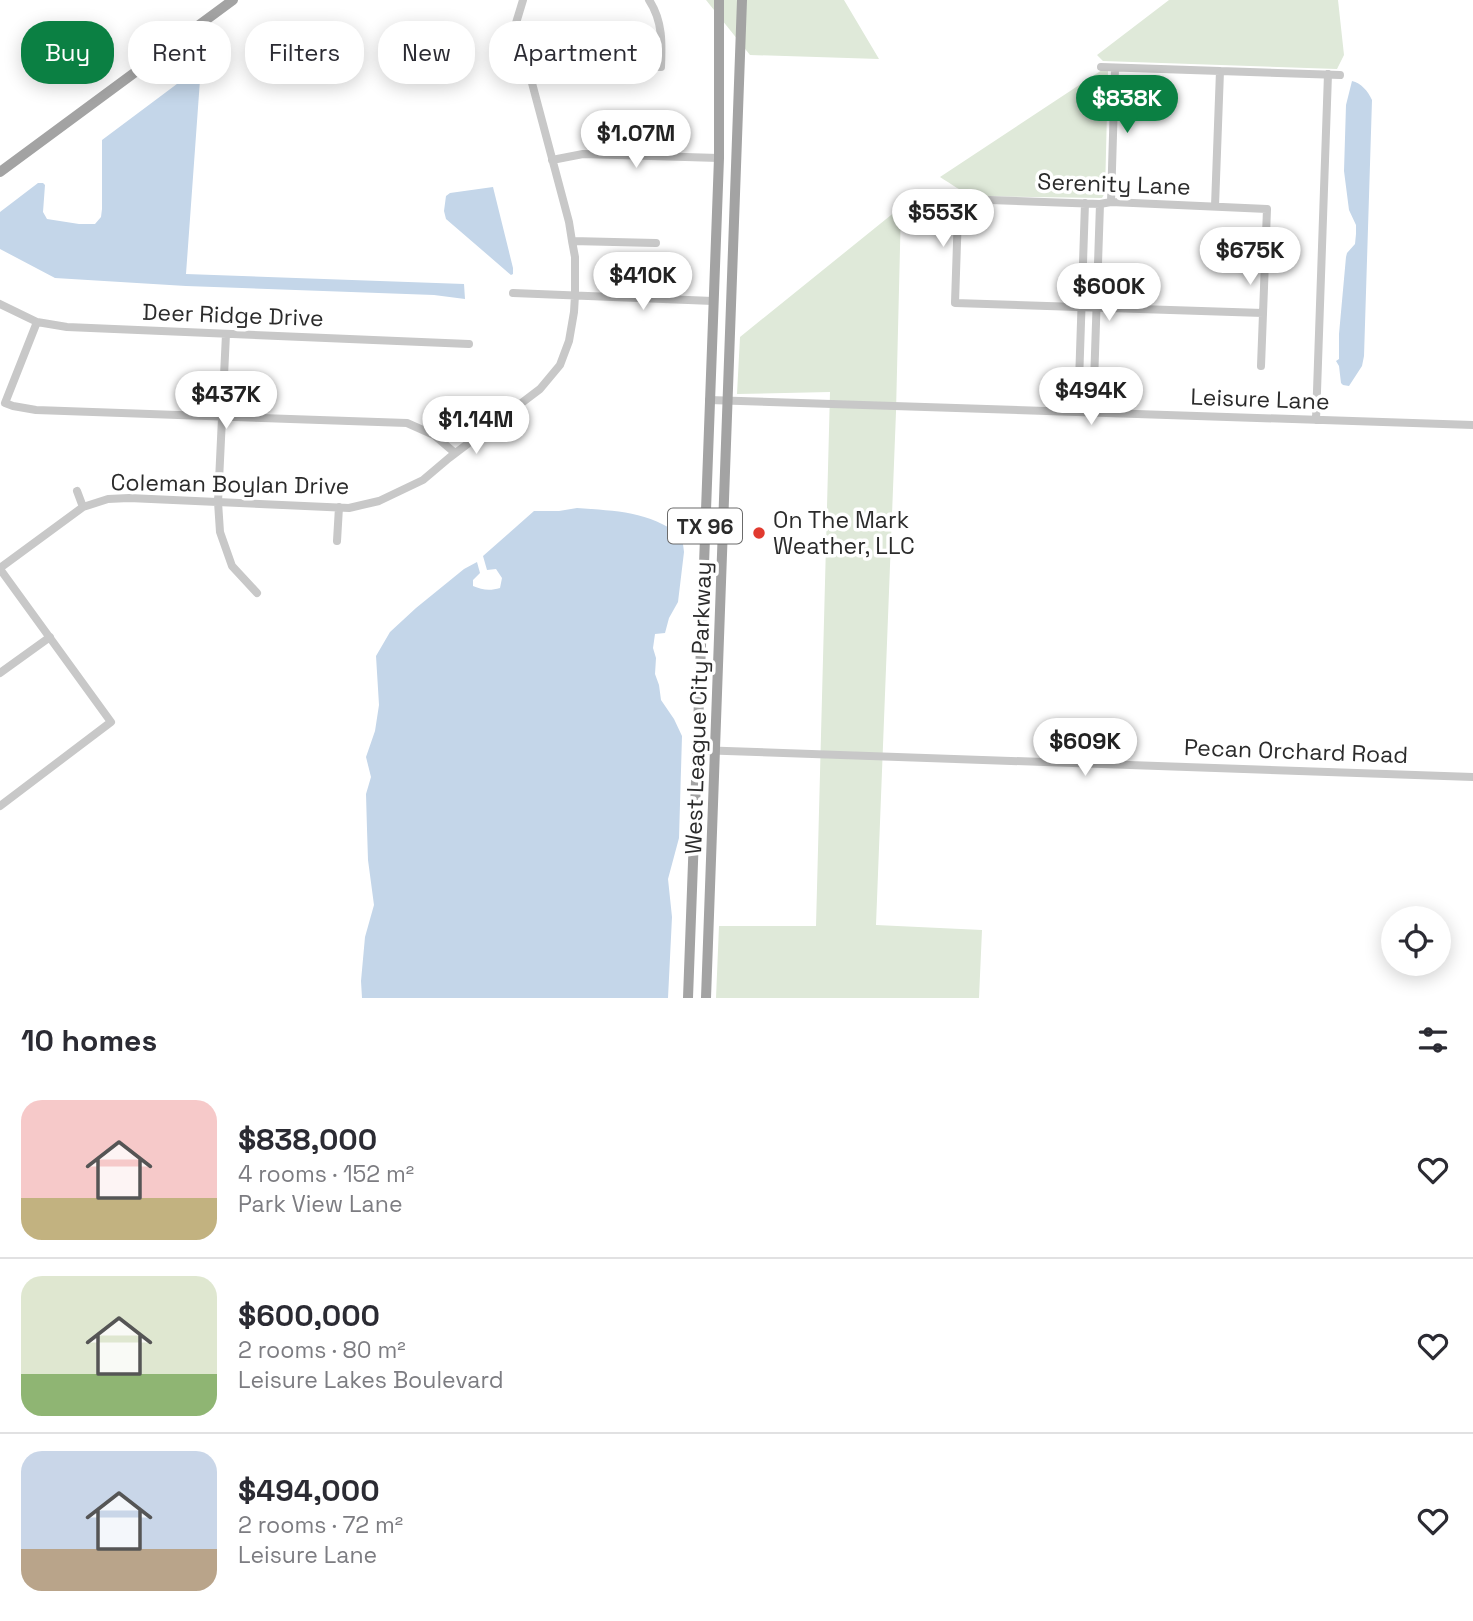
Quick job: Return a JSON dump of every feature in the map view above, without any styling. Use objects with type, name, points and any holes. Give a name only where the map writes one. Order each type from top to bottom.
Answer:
[{"type":"main road","points":[[0,172],[233,0]]},
{"type":"main road","name":"West League City Parkway","points":[[688,998],[719,159],[719,0]]},
{"type":"main road","name":"West League City Parkway","points":[[706,998],[742,0]]},
{"type":"main road","points":[[719,159],[737,159]]},
{"type":"street","name":"Coleman Boylan Drive","points":[[517,21],[523,0]]},
{"type":"street","points":[[649,0],[658,21]]},
{"type":"street","points":[[1101,67],[1340,75]]},
{"type":"street","points":[[1111,202],[1115,68]]},
{"type":"street","points":[[1215,206],[1220,71]]},
{"type":"street","points":[[1316,420],[1328,74]]},
{"type":"street","name":"Coleman Boylan Drive","points":[[0,568],[83,507],[108,499],[349,508],[379,502],[423,480],[540,388],[560,365],[569,341],[574,312],[575,257],[569,222],[532,84]]},
{"type":"street","points":[[552,160],[583,153],[719,159]]},
{"type":"street","name":"Serenity Lane","points":[[1082,307],[955,303],[958,213],[961,199],[1267,209],[1263,313]]},
{"type":"street","points":[[1078,412],[1085,203]]},
{"type":"street","points":[[1093,413],[1100,204]]},
{"type":"street","points":[[572,241],[656,243]]},
{"type":"street","points":[[513,293],[713,301]]},
{"type":"street","name":"Deer Ridge Drive","points":[[0,304],[37,322],[67,327],[468,344]]},
{"type":"street","points":[[1082,307],[1263,313],[1261,366]]},
{"type":"street","points":[[37,322],[5,403],[13,406],[36,410],[407,423],[434,435],[455,453]]},
{"type":"street","points":[[226,334],[218,502],[220,532],[232,566],[257,593]]},
{"type":"street","name":"Leisure Lane","points":[[709,400],[1473,425]]},
{"type":"street","points":[[77,491],[83,507]]},
{"type":"street","points":[[337,541],[339,507]]},
{"type":"street","points":[[0,568],[111,722],[0,806]]},
{"type":"street","points":[[0,673],[50,637]]},
{"type":"street","name":"Pecan Orchard Road","points":[[697,750],[1473,777]]},
{"type":"green space","points":[[706,0],[844,0],[879,59],[750,55]]},
{"type":"green space","points":[[1169,0],[1338,0],[1344,55],[1337,69],[1103,61],[1097,55]]},
{"type":"green space","points":[[1102,70],[1108,71],[1105,193],[1102,198],[974,196],[940,177]]},
{"type":"green space","points":[[901,207],[896,412],[876,925],[982,930],[979,998],[716,998],[719,926],[816,926],[830,392],[737,394],[740,337]]},
{"type":"water","points":[[1352,81],[1364,88],[1372,100],[1364,356],[1362,366],[1349,386],[1341,383],[1336,361],[1339,359],[1346,257],[1355,244],[1356,234],[1356,225],[1349,210],[1344,171],[1346,105]]},
{"type":"water","points":[[177,84],[200,84],[186,274],[464,284],[465,299],[434,295],[186,286],[55,278],[0,249],[0,212],[38,183],[45,185],[43,212],[47,219],[95,224],[101,217],[102,209],[102,140]]},
{"type":"water","points":[[493,187],[513,268],[511,275],[446,219],[444,211],[446,196],[450,193]]},
{"type":"water","points":[[577,508],[644,517],[682,536],[684,552],[678,602],[669,618],[665,633],[655,634],[653,648],[661,700],[682,736],[679,838],[668,879],[672,917],[668,998],[362,998],[365,937],[374,905],[368,860],[366,794],[371,777],[366,757],[375,731],[379,705],[376,656],[390,632],[464,569],[477,562],[480,573],[473,580],[473,586],[486,590],[500,588],[502,578],[496,569],[487,570],[483,556],[534,511]]},
{"type":"place","name":"On The Mark Weather, LLC","points":[[759,533]]}]
